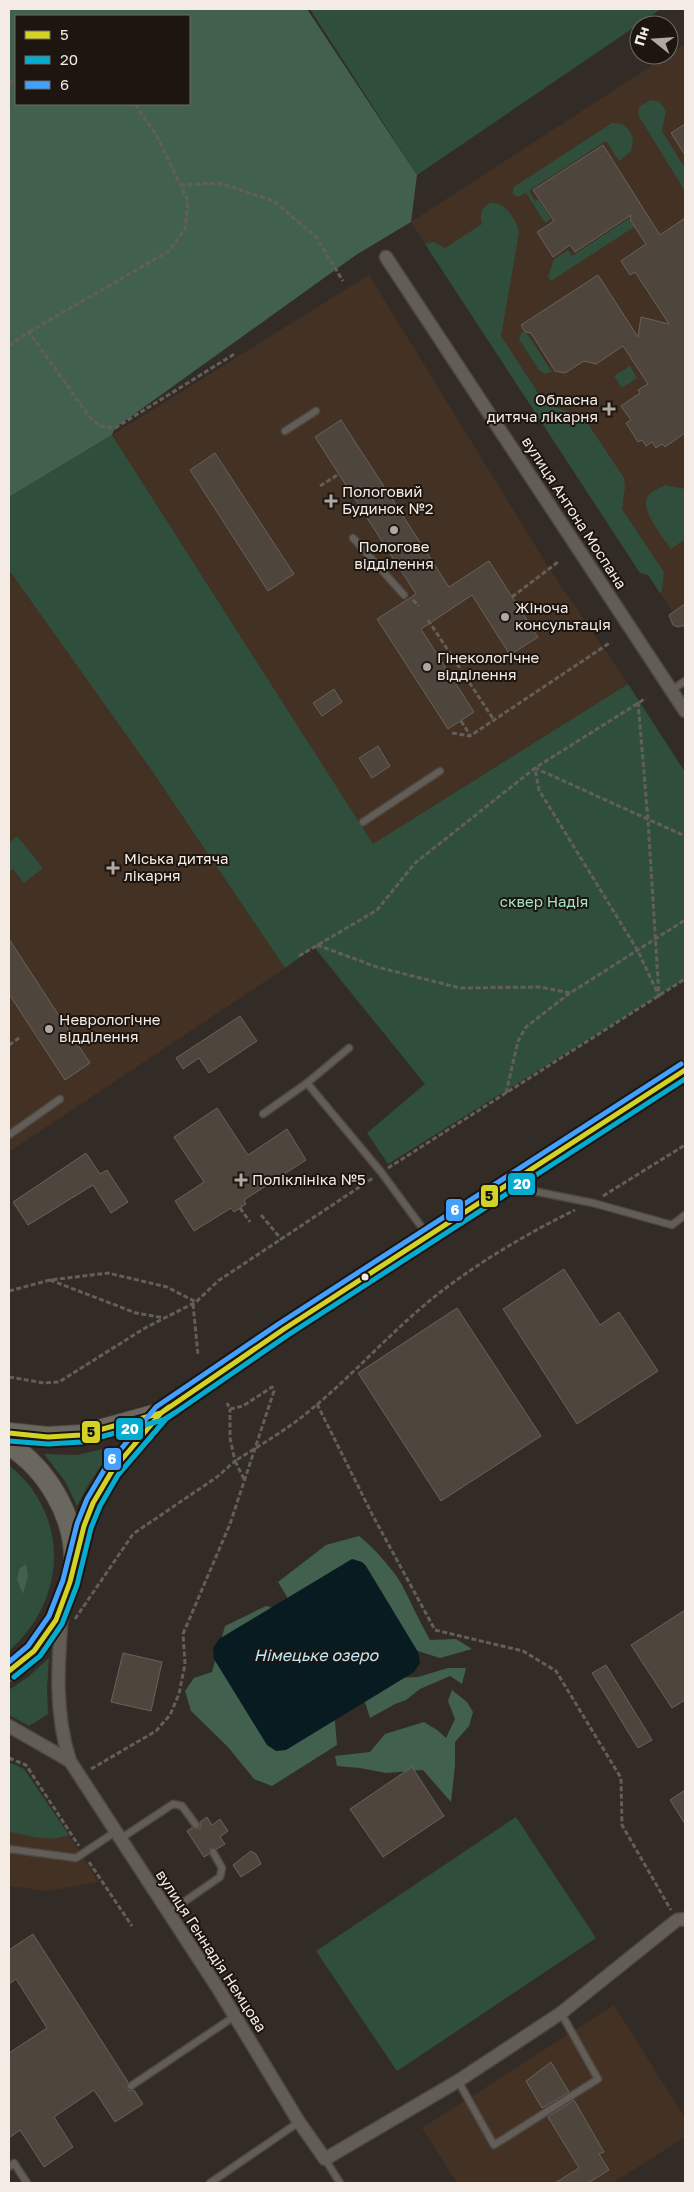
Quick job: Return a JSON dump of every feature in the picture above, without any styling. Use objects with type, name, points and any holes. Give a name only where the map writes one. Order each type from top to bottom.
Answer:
[{"type":"main road","points":[[9,1671],[34,1651],[56,1620],[63,1602],[84,1526],[102,1487],[112,1472],[161,1413],[284,1329],[685,1070]]},
{"type":"main road","points":[[9,1433],[53,1437],[81,1434],[161,1413]]},
{"type":"main road","points":[[9,1445],[29,1460],[53,1490],[68,1523],[74,1561]]},
{"type":"street","name":"вулиця Антона Моспана","points":[[386,257],[685,711]]},
{"type":"street","points":[[63,1602],[60,1642],[59,1711],[63,1740],[70,1761]]},
{"type":"street","points":[[9,1726],[70,1761]]},
{"type":"street","name":"вулиця Геннадія Немцова","points":[[70,1761],[235,2016],[299,2122],[325,2159]]},
{"type":"street","points":[[325,2159],[458,2081],[561,2013],[681,1920]]},
{"type":"lane","points":[[284,431],[316,411]]},
{"type":"lane","points":[[353,538],[404,594]]},
{"type":"lane","points":[[672,690],[685,681]]},
{"type":"lane","points":[[363,822],[440,771]]},
{"type":"lane","points":[[263,1114],[307,1083],[349,1048]]},
{"type":"lane","points":[[307,1083],[381,1172],[428,1236]]},
{"type":"lane","points":[[9,1135],[60,1099]]},
{"type":"lane","points":[[507,1186],[593,1203],[672,1225],[685,1216]]},
{"type":"lane","points":[[9,1849],[76,1858],[173,1804],[182,1806],[196,1825]]},
{"type":"lane","points":[[168,1913],[220,1876],[222,1868],[213,1852]]},
{"type":"lane","points":[[458,2081],[494,2145],[598,2079],[561,2013]]},
{"type":"lane","points":[[131,2086],[235,2016]]},
{"type":"lane","points":[[210,2183],[299,2122]]},
{"type":"lane","points":[[325,2159],[340,2183]]},
{"type":"lane","points":[[9,2167],[14,2164],[27,2183]]},
{"type":"path","points":[[9,346],[29,332],[169,251],[185,229],[188,201],[158,138],[136,105]]},
{"type":"path","points":[[180,185],[219,183],[274,201],[316,237],[343,281]]},
{"type":"path","points":[[29,332],[91,419],[101,426],[115,428],[236,353]]},
{"type":"path","points":[[320,486],[339,474]]},
{"type":"path","points":[[512,597],[558,562]]},
{"type":"path","points":[[428,620],[494,720]]},
{"type":"path","points":[[452,734],[470,736],[611,642]]},
{"type":"path","points":[[299,956],[377,910],[415,863],[535,768],[646,698]]},
{"type":"path","points":[[638,702],[648,820],[659,996]]},
{"type":"path","points":[[461,721],[470,736]]},
{"type":"path","points":[[535,768],[685,836]]},
{"type":"path","points":[[535,768],[539,790],[638,951],[659,996]]},
{"type":"path","points":[[506,1093],[518,1041],[526,1027],[570,993],[685,920]]},
{"type":"path","points":[[317,945],[377,967],[460,988],[540,987],[570,993]]},
{"type":"path","points":[[9,1377],[44,1383],[59,1382],[145,1328],[195,1303],[218,1281],[381,1172],[685,979]]},
{"type":"path","points":[[9,1045],[19,1038]]},
{"type":"path","points":[[60,1642],[133,1534],[217,1476],[235,1461],[277,1435],[317,1404],[428,1302],[478,1266],[552,1221],[593,1203],[685,1144]]},
{"type":"path","points":[[240,1208],[250,1222]]},
{"type":"path","points":[[261,1215],[282,1240]]},
{"type":"path","points":[[9,1292],[50,1280],[108,1274],[168,1287],[195,1303]]},
{"type":"path","points":[[50,1280],[136,1313],[167,1318]]},
{"type":"path","points":[[195,1303],[198,1355]]},
{"type":"path","points":[[80,1776],[156,1731],[170,1715],[179,1694],[185,1664],[184,1634],[230,1524],[275,1393],[272,1387],[243,1406],[230,1408]]},
{"type":"path","points":[[227,1403],[230,1408],[230,1438],[235,1461],[244,1480]]},
{"type":"path","points":[[317,1404],[373,1516],[435,1630],[523,1651],[556,1671],[621,1778],[622,1825],[681,1920]]},
{"type":"path","points":[[9,1758],[26,1765],[132,1926]]},
{"type":"shaded area","name":"Обласна дитяча лікарня","points":[[685,44],[685,631],[648,575],[640,573],[411,222],[653,65],[679,65],[679,48]]},
{"type":"shaded area","name":"Пологовий Будинок №2","points":[[369,275],[549,568],[628,684],[373,845],[112,435]]},
{"type":"shaded area","name":"Міська дитяча лікарня","points":[[9,569],[86,673],[285,968],[9,1152]]},
{"type":"shaded area","points":[[9,1832],[48,1838],[60,1838],[69,1835],[98,1882],[48,1891],[9,1886]]},
{"type":"shaded area","points":[[614,2005],[685,2118],[685,2137],[613,2183],[457,2183],[422,2128]]},
{"type":"green space","points":[[9,9],[307,9],[417,175],[411,222],[356,255],[115,428],[112,435],[9,497]]},
{"type":"green space","points":[[310,9],[661,9],[652,15],[629,15],[629,31],[417,175]]},
{"type":"green space","points":[[650,100],[660,102],[666,111],[662,131],[685,168],[685,191],[638,115],[639,107]]},
{"type":"green space","points":[[612,123],[627,127],[633,141],[631,151],[619,161],[606,141],[529,191],[535,201],[538,199],[551,219],[545,223],[526,193],[518,197],[513,194],[515,186]]},
{"type":"green space","points":[[490,203],[500,205],[509,212],[516,222],[519,233],[501,336],[544,402],[584,418],[624,478],[625,487],[622,509],[664,572],[662,591],[660,593],[648,575],[640,573],[425,244],[434,242],[445,248],[482,224],[482,212]]},
{"type":"green space","points":[[628,219],[634,227],[551,281],[548,276],[554,259],[568,250],[572,256]]},
{"type":"green space","points":[[522,331],[528,335],[552,372],[545,374],[539,370],[519,339]]},
{"type":"green space","points":[[630,366],[637,378],[622,388],[614,376]]},
{"type":"green space","name":"сквер Надія","points":[[112,435],[373,844],[628,684],[685,772],[685,979],[388,1164],[367,1133],[425,1084],[314,947],[285,968],[150,768],[9,570],[9,497]]},
{"type":"green space","points":[[665,485],[685,489],[685,539],[671,549],[653,523],[646,502],[648,496]]},
{"type":"green space","points":[[17,836],[43,868],[24,883],[13,869],[9,872],[9,843]]},
{"type":"green space","points":[[107,1448],[110,1453],[90,1482],[77,1506],[65,1481],[44,1454],[77,1455]]},
{"type":"green space","points":[[9,1465],[29,1486],[43,1508],[52,1533],[54,1558],[51,1583],[42,1607],[28,1630],[9,1651]]},
{"type":"green space","points":[[359,1536],[395,1574],[430,1640],[456,1639],[472,1649],[440,1658],[402,1646],[292,1605],[278,1582],[326,1545]]},
{"type":"green space","points":[[26,1564],[28,1576],[23,1594],[17,1580],[19,1569]]},
{"type":"green space","points":[[266,1606],[281,1610],[334,1710],[337,1745],[272,1786],[254,1779],[228,1747],[191,1711],[185,1691],[194,1678],[212,1672],[225,1626]]},
{"type":"green space","points":[[49,1658],[48,1714],[29,1726],[9,1715],[9,1690],[28,1677]]},
{"type":"green space","points":[[448,1668],[466,1668],[462,1684],[450,1676],[420,1689],[406,1700],[370,1718],[361,1690],[392,1678],[418,1677]]},
{"type":"green space","points":[[452,1690],[467,1702],[473,1712],[469,1726],[455,1742],[455,1765],[451,1802],[423,1770],[386,1773],[337,1766],[335,1756],[370,1752],[385,1734],[424,1722],[446,1738],[455,1719],[448,1701]]},
{"type":"green space","points":[[9,1762],[24,1769],[69,1835],[47,1838],[9,1832]]},
{"type":"green space","points":[[516,1817],[596,1938],[397,2071],[316,1951]]},
{"type":"water","name":"Німецьке озеро","points":[[352,1559],[362,1562],[366,1566],[418,1652],[420,1663],[414,1672],[286,1750],[276,1751],[267,1745],[214,1659],[213,1648],[219,1639]]},
{"type":"building","points":[[685,124],[685,155],[671,133]]},
{"type":"building","points":[[603,145],[660,235],[685,218],[685,433],[665,447],[662,444],[656,448],[652,442],[646,446],[642,440],[638,442],[626,423],[631,420],[621,406],[640,393],[638,390],[648,384],[623,346],[596,364],[584,361],[565,373],[555,371],[531,333],[525,332],[521,325],[598,275],[638,337],[641,317],[669,324],[635,272],[630,275],[621,261],[646,244],[630,220],[631,215],[575,252],[570,245],[553,257],[537,232],[554,221],[533,190]]},
{"type":"building","points":[[341,420],[449,587],[489,561],[538,637],[510,655],[472,595],[421,629],[474,712],[448,729],[377,619],[416,594],[315,437]]},
{"type":"building","points":[[215,453],[294,574],[268,591],[190,470]]},
{"type":"building","points":[[685,604],[685,625],[678,627],[673,625],[669,615]]},
{"type":"building","points":[[334,689],[342,702],[322,716],[313,703]]},
{"type":"building","points":[[378,746],[390,766],[372,778],[359,758]]},
{"type":"building","name":"Неврологічне відділення","points":[[9,939],[90,1063],[65,1080],[9,994]]},
{"type":"building","points":[[240,1016],[257,1041],[209,1073],[199,1058],[183,1069],[176,1058]]},
{"type":"building","name":"Поліклініка №5","points":[[217,1108],[248,1155],[287,1129],[306,1160],[244,1200],[246,1204],[234,1212],[231,1208],[194,1231],[175,1201],[204,1182],[174,1137]]},
{"type":"building","points":[[86,1153],[100,1174],[107,1170],[128,1202],[111,1213],[93,1185],[28,1225],[13,1202]]},
{"type":"building","points":[[564,1269],[600,1325],[619,1312],[658,1371],[577,1424],[503,1309]]},
{"type":"building","points":[[457,1308],[541,1436],[441,1501],[358,1373]]},
{"type":"building","points":[[685,1610],[685,1700],[672,1708],[631,1645]]},
{"type":"building","points":[[123,1653],[162,1662],[151,1711],[111,1702]]},
{"type":"building","points":[[606,1665],[652,1740],[638,1748],[592,1673]]},
{"type":"building","points":[[412,1767],[444,1816],[383,1857],[350,1809]]},
{"type":"building","points":[[685,1790],[685,1824],[670,1800]]},
{"type":"building","points":[[207,1817],[212,1825],[220,1819],[228,1831],[220,1837],[225,1844],[217,1849],[210,1848],[209,1854],[204,1857],[187,1831],[192,1828],[199,1829],[201,1827],[200,1822]]},
{"type":"building","points":[[251,1851],[256,1854],[261,1864],[241,1877],[233,1865]]},
{"type":"building","points":[[33,1934],[128,2082],[127,2088],[129,2091],[134,2090],[143,2104],[115,2122],[94,2090],[54,2117],[73,2147],[44,2167],[20,2130],[9,2138],[9,2053],[47,2028],[16,1979],[9,1984],[9,1950]]},
{"type":"building","points":[[551,2062],[569,2092],[542,2108],[526,2081]]},
{"type":"building","points":[[574,2100],[604,2152],[599,2154],[609,2170],[588,2183],[555,2183],[579,2168],[548,2117]]},
{"type":"transit line","name":"6","points":[[9,1662],[28,1646],[49,1616],[63,1580],[77,1524],[87,1499],[106,1467],[156,1407],[280,1323],[681,1064]]},
{"type":"transit line","name":"5","points":[[9,1671],[34,1651],[56,1620],[70,1582],[84,1526],[93,1503],[112,1471],[161,1413],[284,1329],[685,1070]]},
{"type":"transit line","name":"20","points":[[14,1677],[40,1656],[62,1624],[77,1585],[91,1528],[100,1506],[118,1475],[166,1419],[288,1335],[685,1079]]},
{"type":"transit line","name":"5","points":[[9,1433],[48,1437],[81,1435],[161,1413],[169,1407]]},
{"type":"transit line","name":"20","points":[[9,1441],[48,1444],[82,1442],[163,1420],[174,1413]]},
{"type":"place","name":"Обласна дитяча лікарня","points":[[609,409]]},
{"type":"place","name":"Пологовий Будинок №2","points":[[331,501]]},
{"type":"place","name":"Пологове відділення","points":[[394,530]]},
{"type":"place","name":"Жіноча консультація","points":[[505,617]]},
{"type":"place","name":"Гінекологічне відділення","points":[[427,667]]},
{"type":"place","name":"Міська дитяча лікарня","points":[[113,868]]},
{"type":"place","name":"Неврологічне відділення","points":[[49,1029]]},
{"type":"place","name":"Поліклініка №5","points":[[241,1180]]}]
